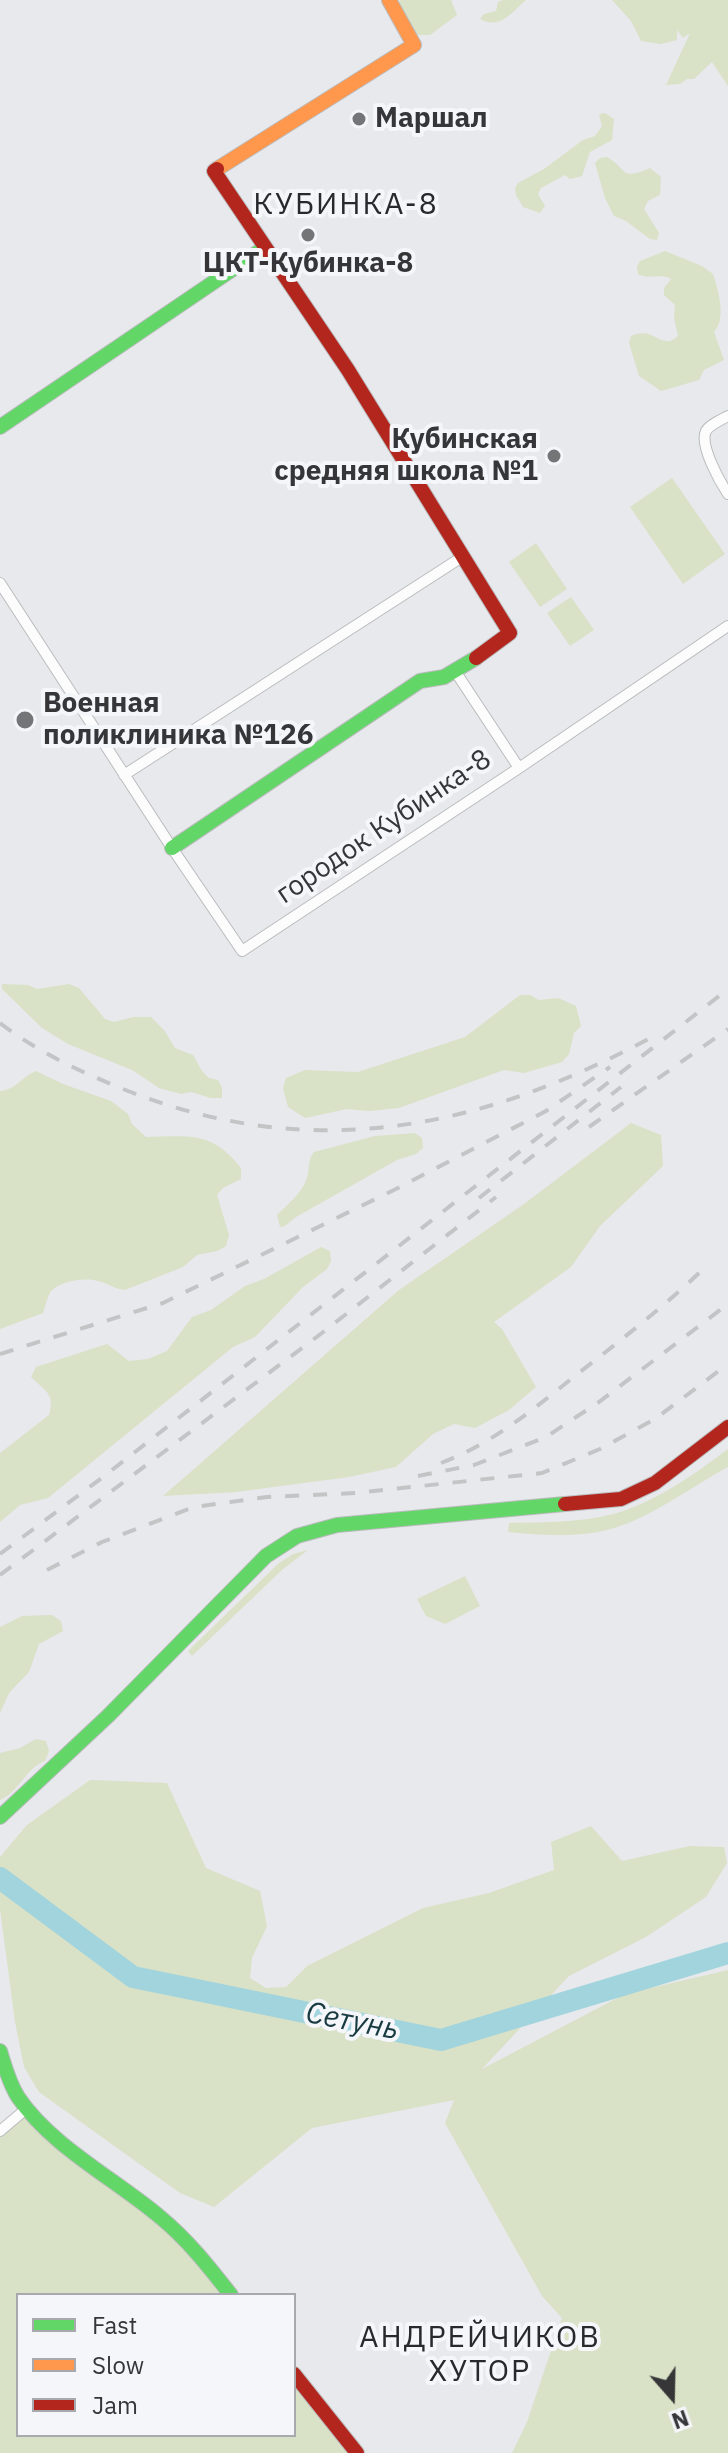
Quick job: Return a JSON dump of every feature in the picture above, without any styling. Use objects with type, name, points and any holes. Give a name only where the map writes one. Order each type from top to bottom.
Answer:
[{"type":"street","points":[[172,848],[420,681],[441,678],[455,671],[510,633],[348,370],[214,171],[414,45],[389,0]]},
{"type":"street","points":[[0,427],[264,248]]},
{"type":"street","points":[[728,416],[707,428],[704,435],[704,445],[728,494]]},
{"type":"street","points":[[124,775],[462,557]]},
{"type":"street","name":"городок Кубинка-8","points":[[0,583],[242,951],[728,626]]},
{"type":"street","points":[[455,671],[519,768]]},
{"type":"street","points":[[0,1817],[108,1716],[266,1556],[297,1536],[337,1525],[621,1499],[655,1483],[728,1427]]},
{"type":"street","points":[[0,2051],[13,2091],[26,2109],[129,2191],[192,2247],[229,2293]]},
{"type":"street","points":[[0,2131],[26,2109]]},
{"type":"street","points":[[296,2377],[357,2453]]},
{"type":"green space","points":[[400,0],[451,0],[457,15],[430,35],[417,35],[396,8]]},
{"type":"green space","points":[[526,0],[499,21],[480,19],[484,14],[496,11],[498,2]]},
{"type":"green space","points":[[612,0],[728,0],[728,86],[712,62],[694,79],[666,85],[690,33],[683,38],[677,30],[677,40],[661,44],[641,41],[631,21]]},
{"type":"green space","points":[[605,113],[614,119],[612,140],[590,152],[582,176],[570,179],[565,175],[541,188],[538,194],[545,206],[540,213],[523,207],[516,195],[518,183],[544,169],[583,140],[595,136],[602,126],[599,114]]},
{"type":"green space","points":[[607,157],[629,174],[650,168],[661,177],[660,195],[648,201],[644,209],[659,233],[657,240],[650,239],[614,216],[595,163]]},
{"type":"green space","points":[[665,251],[702,266],[713,274],[721,312],[714,332],[724,360],[704,370],[699,380],[661,391],[639,376],[629,343],[631,336],[639,333],[667,341],[678,336],[675,305],[664,295],[664,288],[671,279],[638,274],[640,261]]},
{"type":"green space","points":[[672,478],[725,554],[683,584],[630,507]]},
{"type":"green space","points":[[536,543],[567,589],[540,607],[509,562]]},
{"type":"green space","points":[[571,597],[594,630],[570,646],[547,613]]},
{"type":"green space","points":[[2,984],[28,985],[37,989],[69,984],[79,988],[105,1019],[114,1022],[133,1017],[151,1017],[175,1048],[193,1055],[209,1078],[218,1080],[222,1098],[191,1092],[181,1094],[159,1088],[132,1070],[68,1044],[42,1028],[2,989]]},
{"type":"green space","points":[[520,995],[530,995],[539,1000],[558,998],[576,1006],[581,1026],[574,1033],[569,1054],[562,1062],[524,1073],[504,1070],[399,1108],[369,1111],[347,1109],[305,1118],[288,1107],[283,1088],[286,1078],[305,1070],[358,1072],[465,1037]]},
{"type":"green space","points":[[36,1071],[111,1101],[128,1114],[132,1124],[146,1137],[199,1138],[220,1147],[241,1168],[241,1179],[223,1188],[217,1195],[229,1235],[226,1246],[197,1255],[183,1267],[125,1290],[93,1280],[64,1284],[50,1293],[43,1313],[0,1329],[0,1091]]},
{"type":"green space","points":[[631,1123],[661,1135],[663,1166],[600,1226],[571,1267],[494,1322],[502,1329],[536,1387],[509,1410],[475,1428],[454,1424],[433,1434],[396,1467],[349,1477],[236,1492],[163,1496],[399,1290],[524,1204]]},
{"type":"green space","points":[[415,1133],[422,1138],[423,1148],[416,1154],[397,1160],[280,1227],[277,1215],[302,1189],[314,1152],[375,1136]]},
{"type":"green space","points":[[321,1247],[330,1251],[331,1261],[327,1269],[303,1287],[255,1337],[233,1347],[48,1498],[20,1505],[0,1522],[0,1453],[49,1415],[51,1408],[48,1393],[31,1377],[36,1367],[107,1344],[129,1361],[148,1359],[167,1351],[192,1317],[211,1310],[245,1286],[264,1279]]},
{"type":"green space","points":[[728,1449],[728,1467],[654,1511],[623,1525],[595,1533],[570,1535],[508,1532],[509,1523],[579,1520],[607,1516],[635,1507],[677,1485]]},
{"type":"green space","points":[[308,1550],[283,1569],[192,1656],[188,1651],[279,1563],[293,1554]]},
{"type":"green space","points":[[465,1576],[480,1606],[445,1624],[426,1616],[417,1599]]},
{"type":"green space","points":[[52,1615],[61,1621],[63,1631],[39,1644],[29,1672],[9,1693],[0,1713],[0,1627],[22,1616]]},
{"type":"green space","points":[[36,1739],[46,1741],[49,1751],[45,1761],[32,1769],[13,1792],[0,1800],[0,1753],[20,1748]]},
{"type":"green space","points":[[90,1780],[167,1783],[206,1868],[260,1891],[267,1926],[252,1958],[250,1978],[266,1988],[286,1987],[307,1966],[423,1908],[489,1893],[554,1870],[551,1842],[591,1826],[622,1861],[690,1846],[724,1847],[727,1863],[706,1897],[646,1937],[569,1976],[482,2069],[625,1994],[728,1970],[728,2453],[512,2453],[527,2422],[562,2318],[542,2296],[445,2123],[454,2100],[312,2128],[214,2207],[180,2193],[39,2092],[24,2067],[15,2022],[0,1909],[0,1857],[27,1825]]},
{"type":"green space","points":[[26,2109],[192,2247],[229,2293],[16,2293],[16,2437],[296,2437],[296,2377],[357,2453],[0,2453],[0,2134]]},
{"type":"waterway","name":"Сетунь","points":[[0,1878],[133,1977],[441,2040],[728,1953]]},
{"type":"railway","points":[[0,1554],[728,989]]},
{"type":"railway","points":[[0,1023],[46,1053],[128,1091],[197,1113],[264,1126],[330,1130],[396,1126],[460,1114],[524,1095],[588,1069],[652,1037]]},
{"type":"railway","points":[[589,1127],[728,1029]]},
{"type":"railway","points":[[0,1354],[163,1303],[398,1188],[546,1111],[610,1067]]},
{"type":"railway","points":[[479,1198],[621,1087]]},
{"type":"railway","points":[[0,1575],[318,1336],[496,1197]]},
{"type":"railway","points":[[441,1463],[497,1435],[531,1411],[641,1324],[699,1273]]},
{"type":"railway","points":[[418,1476],[474,1465],[546,1437],[599,1402],[728,1304]]},
{"type":"railway","points":[[47,1570],[102,1542],[194,1507],[267,1497],[356,1493],[542,1473],[600,1449],[655,1419],[728,1364]]},
{"type":"traffic: fast","points":[[0,427],[264,248]]},
{"type":"traffic: fast","points":[[172,848],[420,681],[444,677],[476,658]]},
{"type":"traffic: fast","points":[[0,1817],[108,1716],[266,1556],[297,1536],[337,1525],[565,1504]]},
{"type":"traffic: fast","points":[[0,2051],[12,2086],[32,2115],[66,2146],[170,2226],[229,2293]]},
{"type":"traffic: slow","points":[[217,169],[414,45],[389,0]]},
{"type":"traffic: jam","points":[[217,169],[214,171],[348,370],[510,633],[476,658]]},
{"type":"traffic: jam","points":[[565,1504],[621,1499],[655,1483],[728,1427]]},
{"type":"traffic: jam","points":[[296,2377],[357,2453]]},
{"type":"place","name":"Маршал","points":[[359,119]]},
{"type":"place","name":"ЦКТ-Кубинка-8","points":[[308,235]]},
{"type":"place","name":"Кубинская средняя школа №1","points":[[554,456]]},
{"type":"place","name":"Военная поликлиника №126","points":[[25,720]]},
{"type":"district","name":"КУБИНКА-8","points":[[346,205]]},
{"type":"district","name":"АНДРЕЙЧИКОВ ХУТОР","points":[[480,2355]]}]
